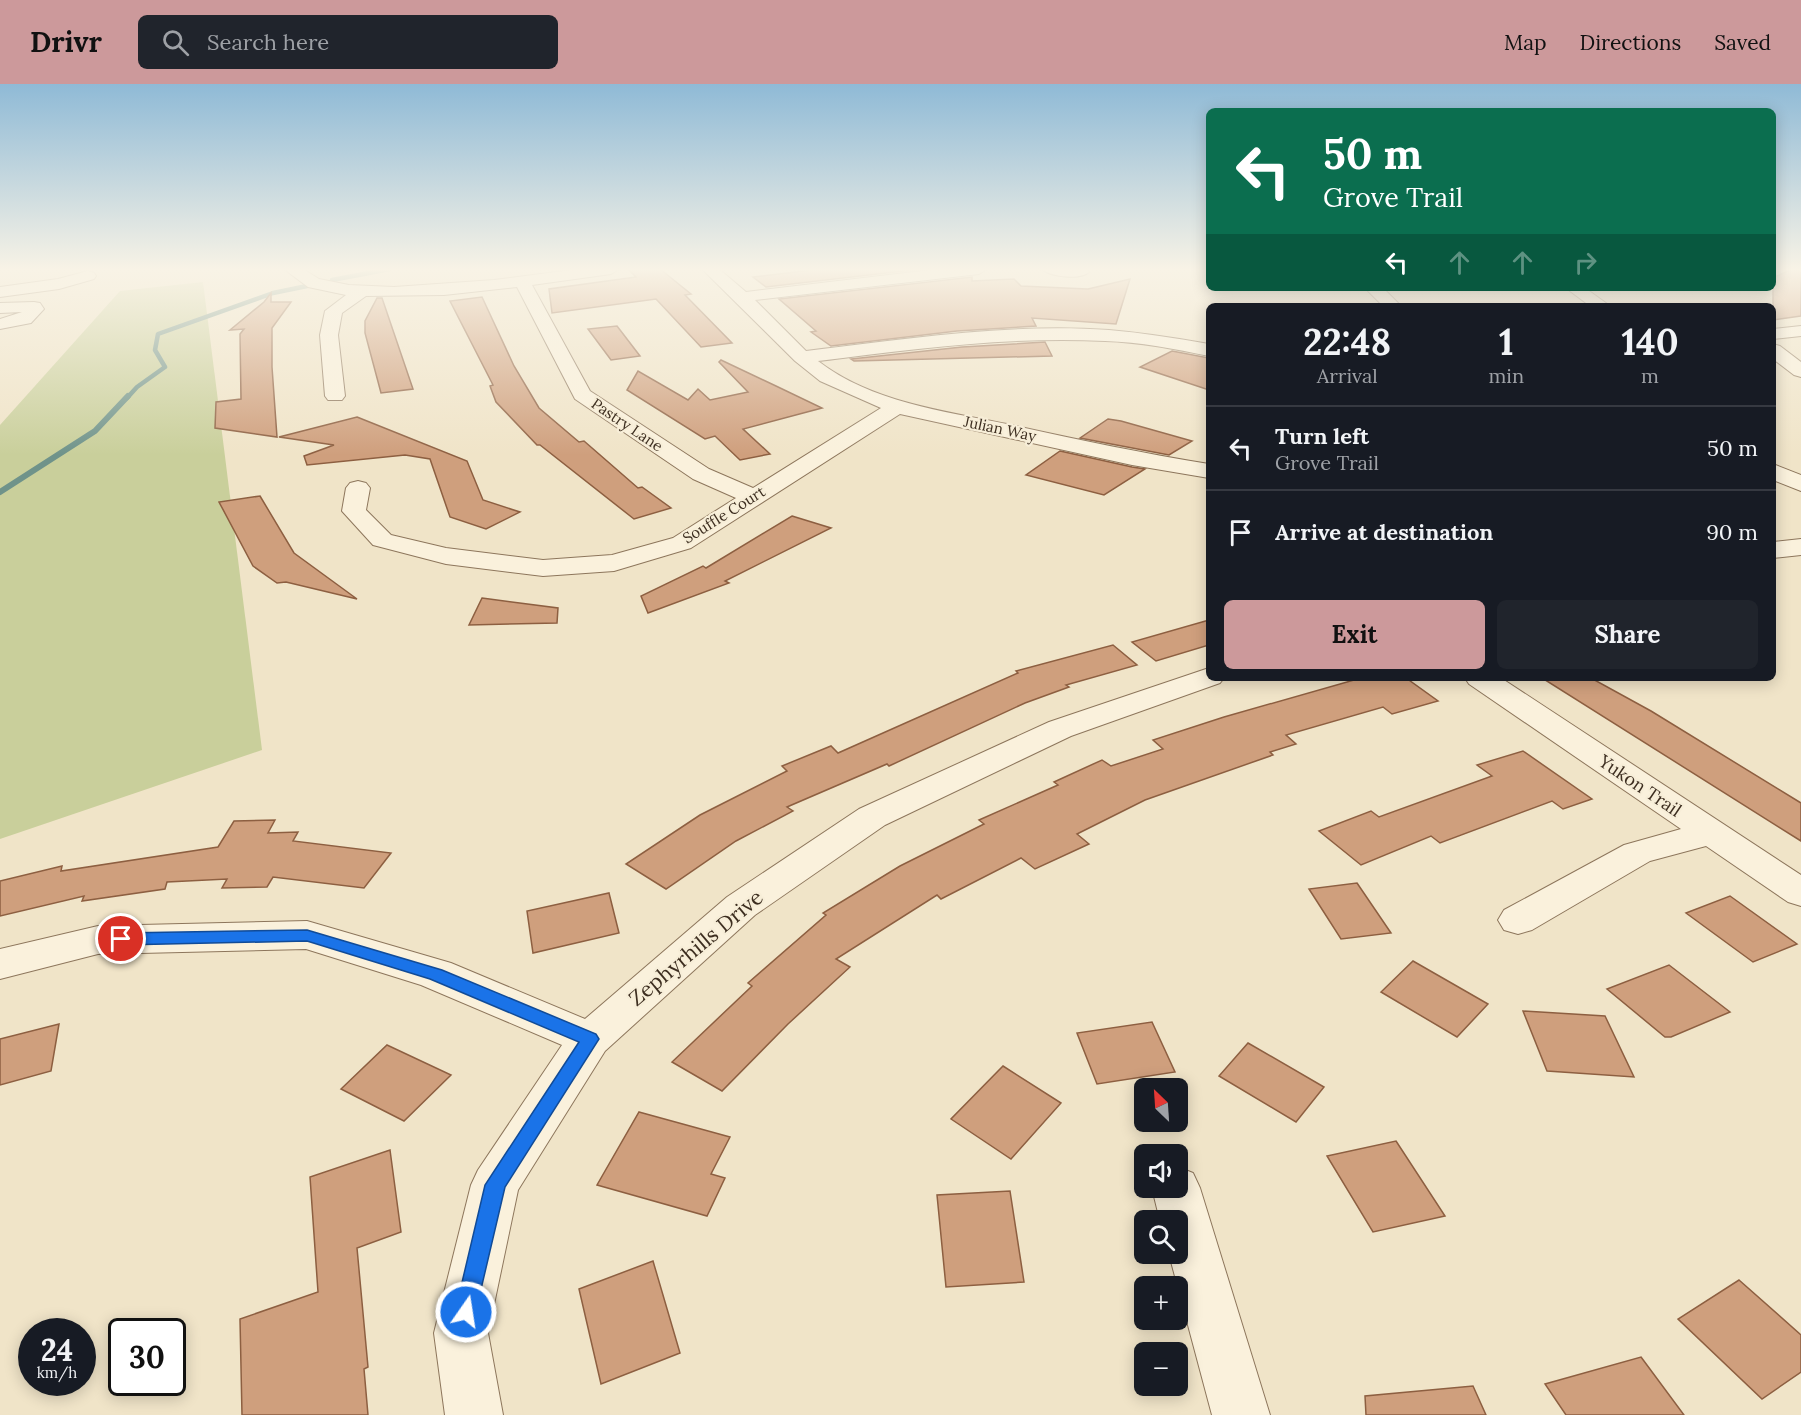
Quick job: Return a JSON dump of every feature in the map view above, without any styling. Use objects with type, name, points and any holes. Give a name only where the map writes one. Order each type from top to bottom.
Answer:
[{"type":"street","points":[[330,331],[335,396]]},
{"type":"street","name":"Pastry Lane","points":[[548,331],[582,394],[701,474],[754,497]]},
{"type":"street","name":"Julian Way","points":[[776,331],[826,377],[897,407],[1132,458],[1206,470]]},
{"type":"street","points":[[1776,334],[1800,331]]},
{"type":"street","points":[[802,357],[983,335],[1045,332],[1109,335],[1184,344],[1206,349]]},
{"type":"street","points":[[1776,352],[1801,371]]},
{"type":"street","name":"Souffle Court","points":[[358,488],[354,511],[382,540],[446,556],[543,567],[614,562],[682,543],[897,407]]},
{"type":"street","points":[[1776,472],[1801,484]]},
{"type":"street","points":[[1776,550],[1801,547]]},
{"type":"street","name":"Zephyrhills Drive","points":[[474,1415],[461,1333],[495,1185],[590,1039],[741,906],[872,817],[1060,729],[1206,678]]},
{"type":"street","name":"Yukon Trail","points":[[1484,681],[1801,893]]},
{"type":"street","points":[[1518,920],[1637,853],[1711,833]]},
{"type":"street","points":[[0,964],[98,940],[307,935],[436,974],[590,1039]]},
{"type":"street","points":[[1179,1198],[1241,1415]]},
{"type":"green space","points":[[84,331],[209,331],[262,750],[0,839],[0,425]]},
{"type":"building","points":[[242,331],[272,331],[277,437],[215,428],[216,402],[241,399],[240,334]]},
{"type":"building","points":[[365,331],[393,331],[413,389],[381,393]]},
{"type":"building","points":[[465,331],[498,331],[514,366],[539,408],[579,442],[584,441],[638,488],[642,487],[671,508],[634,519],[540,445],[537,445],[496,402],[490,386],[493,385]]},
{"type":"building","points":[[590,331],[621,331],[640,356],[611,360]]},
{"type":"building","points":[[686,331],[720,331],[732,343],[701,347]]},
{"type":"building","points":[[815,331],[956,331],[831,346],[811,332]]},
{"type":"building","points":[[1045,342],[1052,356],[854,361],[851,359],[962,347]]},
{"type":"building","points":[[1172,351],[1206,357],[1206,389],[1140,367]]},
{"type":"building","points":[[721,360],[822,408],[743,429],[770,454],[740,460],[715,436],[705,439],[627,390],[638,371],[688,400],[698,389],[710,400],[748,392],[719,362]]},
{"type":"building","points":[[357,417],[467,461],[483,500],[520,512],[486,529],[450,517],[430,459],[405,455],[307,465],[304,456],[334,445],[279,437]]},
{"type":"building","points":[[1108,419],[1192,441],[1169,455],[1080,438]]},
{"type":"building","points":[[1060,451],[1145,469],[1104,495],[1026,475]]},
{"type":"building","points":[[260,496],[294,553],[357,599],[286,582],[277,583],[253,566],[219,502]]},
{"type":"building","points":[[792,516],[831,528],[725,581],[729,583],[648,613],[641,596],[703,566],[706,568]]},
{"type":"building","points":[[482,598],[558,608],[557,623],[469,625]]},
{"type":"building","points":[[1206,621],[1206,646],[1156,661],[1132,642]]},
{"type":"building","points":[[1113,645],[1137,665],[1066,685],[1069,687],[1025,703],[889,766],[887,764],[787,807],[793,811],[736,841],[666,889],[626,864],[700,815],[787,771],[782,766],[831,746],[838,753],[1018,673],[1016,671]]},
{"type":"building","points":[[1350,681],[1410,681],[1438,701],[1392,714],[1383,707],[1286,735],[1296,744],[1270,752],[1273,755],[1145,800],[1077,834],[1089,844],[1035,869],[1021,858],[941,899],[937,895],[836,959],[850,967],[788,1024],[722,1091],[672,1062],[752,986],[748,983],[826,915],[823,913],[900,866],[984,824],[979,820],[1058,785],[1054,782],[1102,760],[1111,766],[1163,749],[1153,740]]},
{"type":"building","points":[[1547,681],[1596,681],[1651,711],[1801,803],[1801,841]]},
{"type":"building","points":[[1523,751],[1592,799],[1563,809],[1552,801],[1440,843],[1431,836],[1361,865],[1319,831],[1371,811],[1379,817],[1492,776],[1477,765]]},
{"type":"building","points":[[275,820],[268,833],[298,832],[293,841],[391,853],[364,888],[273,877],[267,887],[222,888],[227,879],[167,882],[165,889],[82,901],[84,896],[0,916],[0,881],[62,866],[61,871],[218,847],[234,821]]},
{"type":"building","points":[[1357,883],[1391,933],[1341,939],[1309,889]]},
{"type":"building","points":[[609,893],[619,933],[533,953],[527,911]]},
{"type":"building","points":[[1730,896],[1797,944],[1753,962],[1686,913]]},
{"type":"building","points":[[1413,961],[1488,1004],[1457,1037],[1381,992]]},
{"type":"building","points":[[1669,965],[1730,1012],[1671,1037],[1665,1037],[1607,989]]},
{"type":"building","points":[[1523,1011],[1605,1016],[1634,1077],[1547,1071]]},
{"type":"building","points":[[1152,1022],[1175,1072],[1097,1084],[1077,1033]]},
{"type":"building","points":[[59,1024],[51,1071],[0,1085],[0,1039]]},
{"type":"building","points":[[1248,1043],[1324,1087],[1296,1122],[1219,1076]]},
{"type":"building","points":[[387,1045],[451,1075],[404,1121],[341,1089]]},
{"type":"building","points":[[1003,1066],[1061,1103],[1011,1159],[951,1119]]},
{"type":"building","points":[[639,1112],[730,1137],[711,1174],[725,1178],[707,1216],[597,1185]]},
{"type":"building","points":[[1396,1141],[1445,1216],[1373,1232],[1327,1156]]},
{"type":"building","points":[[390,1150],[401,1232],[357,1248],[368,1367],[364,1369],[368,1415],[242,1415],[240,1319],[318,1292],[310,1177]]},
{"type":"building","points":[[1010,1191],[1024,1282],[946,1287],[937,1195]]},
{"type":"building","points":[[653,1261],[680,1353],[601,1384],[579,1289]]},
{"type":"building","points":[[1739,1280],[1801,1335],[1801,1372],[1762,1399],[1678,1319]]},
{"type":"building","points":[[1641,1357],[1684,1415],[1566,1415],[1545,1384]]},
{"type":"building","points":[[1473,1386],[1486,1415],[1366,1415],[1365,1396]]},
{"type":"waterway","points":[[127,398],[137,387],[165,367],[155,350],[158,334],[166,331]]},
{"type":"waterway","points":[[0,492],[95,431],[128,396]]},
{"type":"route","points":[[121,939],[307,935],[436,974],[590,1039],[495,1185],[466,1312]]}]
